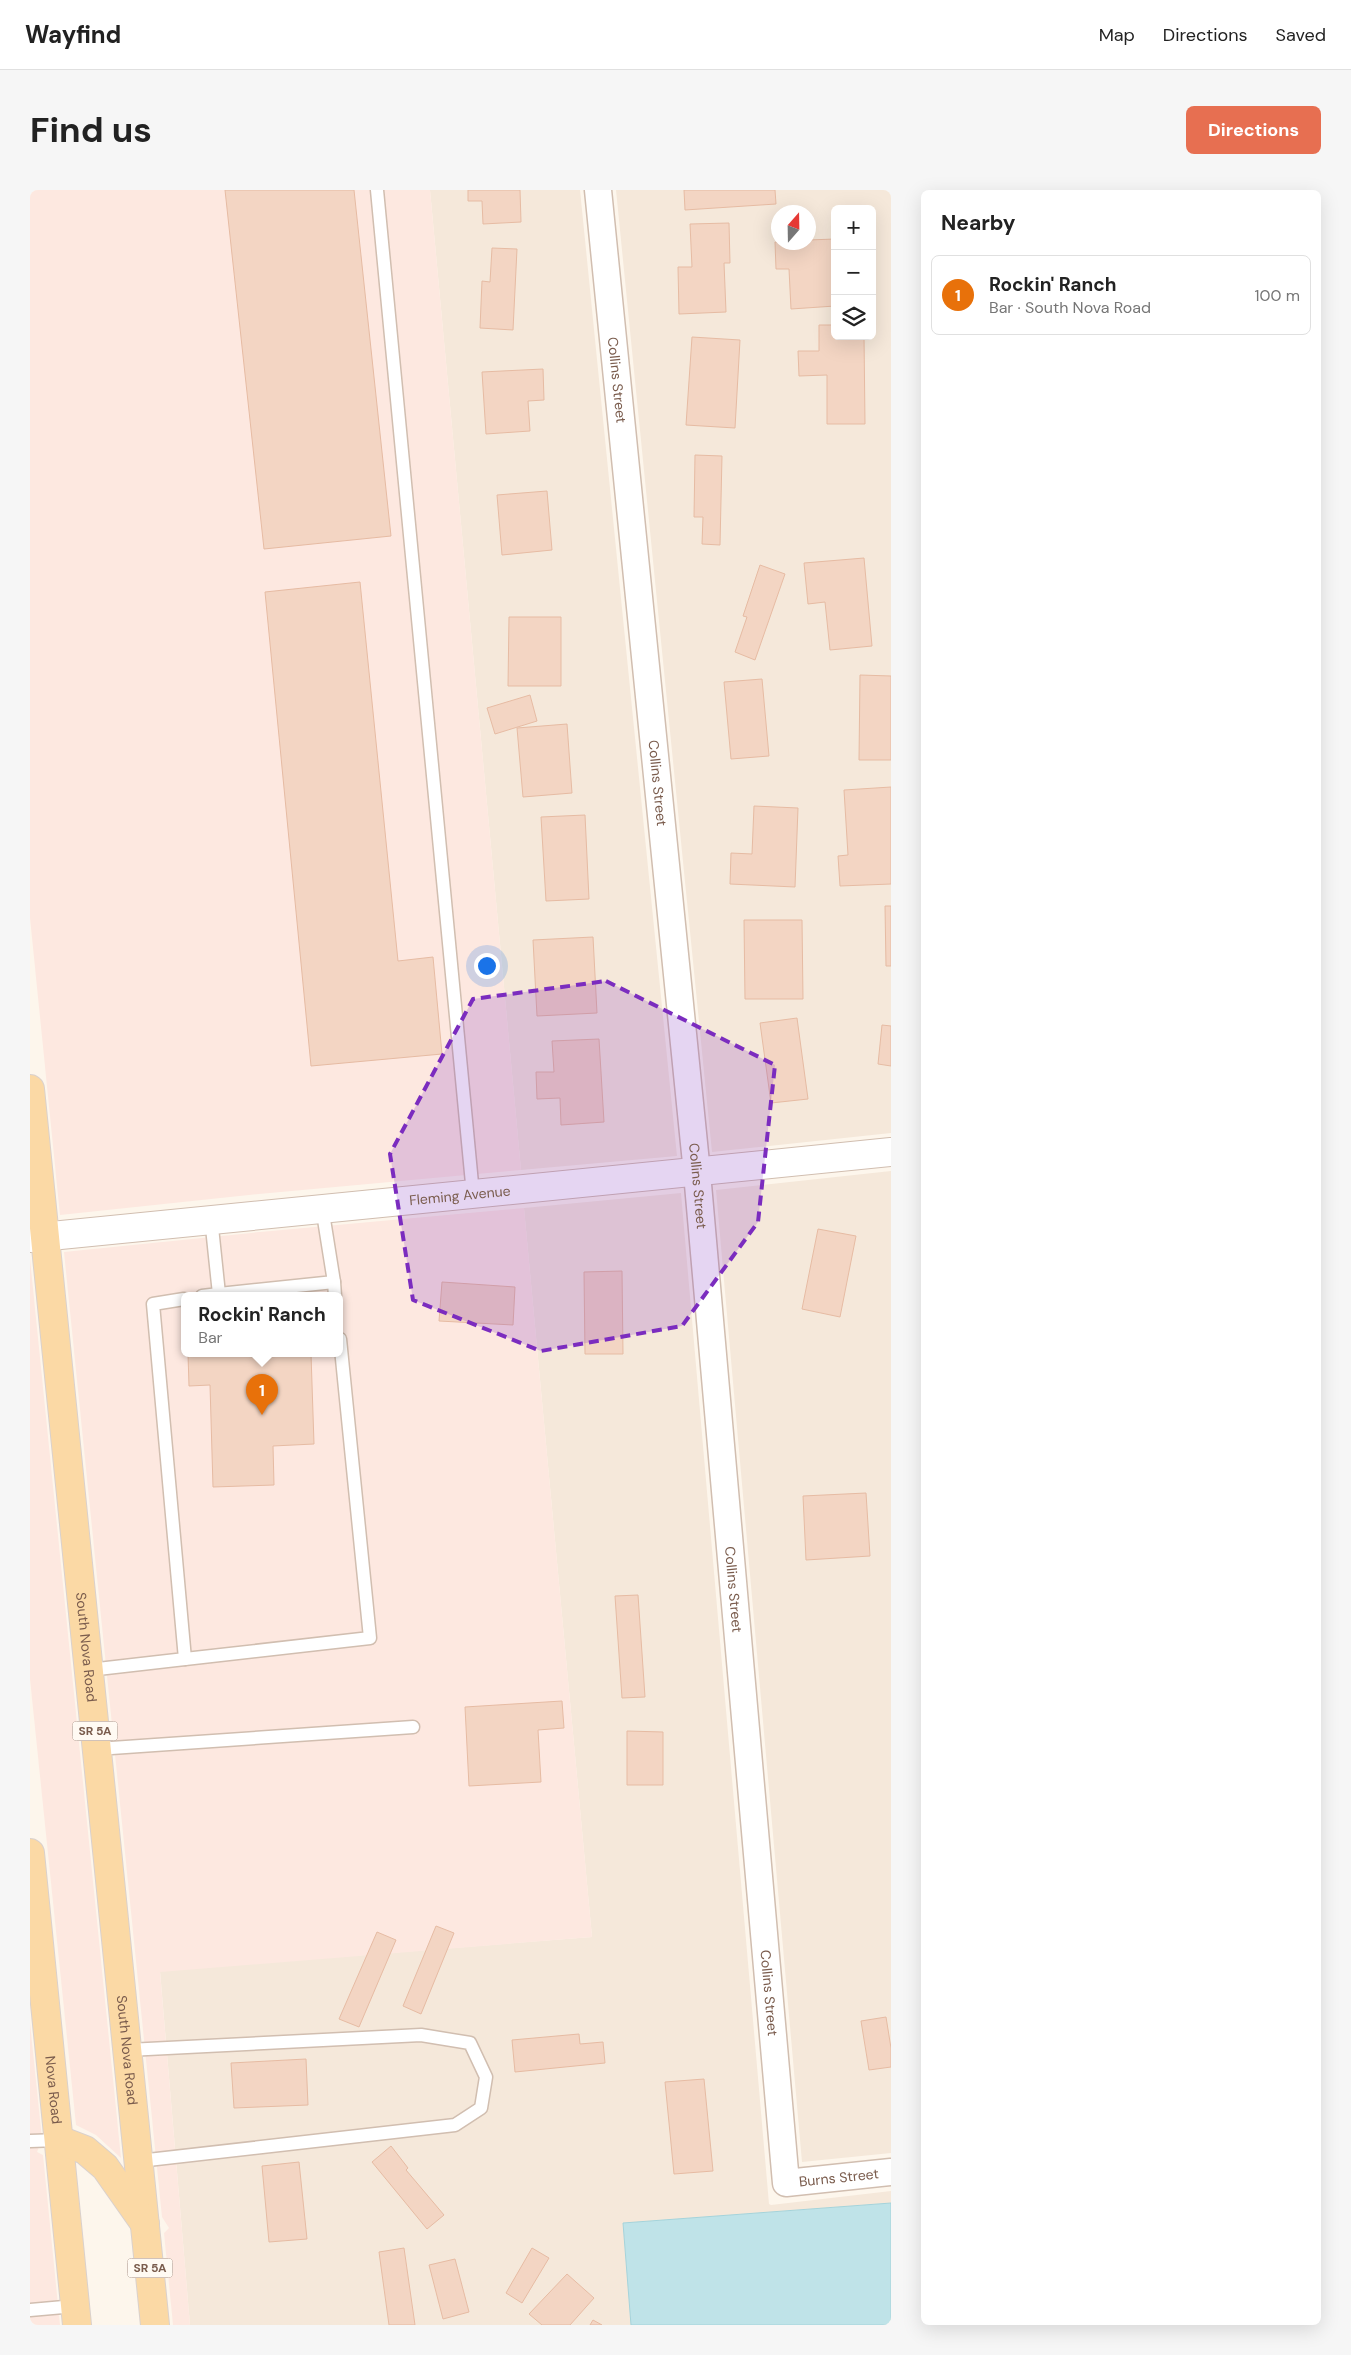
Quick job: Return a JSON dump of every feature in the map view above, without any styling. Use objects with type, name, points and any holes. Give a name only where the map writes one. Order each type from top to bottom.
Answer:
[{"type":"main road","name":"South Nova Road","points":[[30,1089],[37,1237],[89,1670],[155,2325]]},
{"type":"main road","name":"Nova Road","points":[[30,1862],[76,2316]]},
{"type":"main road","points":[[59,2140],[85,2150],[105,2167],[145,2226]]},
{"type":"street","name":"Collins Street","points":[[598,190],[697,1173],[786,2183]]},
{"type":"street","name":"Fleming Avenue","points":[[37,1237],[211,1218],[697,1173],[891,1152]]},
{"type":"street","name":"Burns Street","points":[[786,2183],[891,2172]]},
{"type":"lane","points":[[377,190],[473,1194]]},
{"type":"lane","points":[[322,1208],[335,1292]]},
{"type":"lane","points":[[211,1218],[220,1292]]},
{"type":"lane","points":[[239,1292],[334,1282]]},
{"type":"lane","points":[[181,1299],[153,1304],[185,1659]]},
{"type":"lane","points":[[89,1670],[370,1638],[342,1357]]},
{"type":"lane","points":[[97,1749],[413,1726]]},
{"type":"lane","points":[[128,2050],[420,2035],[470,2042],[486,2077],[481,2108],[455,2125],[139,2161]]},
{"type":"lane","points":[[30,2141],[59,2140]]},
{"type":"lane","points":[[30,2310],[76,2316]]},
{"type":"highlighted area","points":[[606,981],[775,1065],[758,1222],[682,1326],[541,1351],[413,1300],[390,1154],[473,999]]},
{"type":"shaded area","points":[[30,190],[430,190],[521,1170],[259,1194],[60,1215],[30,918]]},
{"type":"shaded area","points":[[430,190],[580,190],[677,1156],[521,1170]]},
{"type":"shaded area","points":[[616,190],[891,190],[891,1133],[712,1152]]},
{"type":"shaded area","points":[[891,1171],[891,2153],[802,2162],[716,1190]]},
{"type":"shaded area","points":[[681,1193],[769,2204],[891,2191],[891,2203],[623,2223],[631,2325],[190,2325],[160,1971],[592,1937],[524,1208]]},
{"type":"shaded area","points":[[524,1208],[592,1937],[160,1972],[190,2325],[173,2325],[164,2233],[169,2228],[162,2217],[64,1252]]},
{"type":"shaded area","points":[[30,1259],[121,2158],[96,2135],[76,2125],[30,1679]]},
{"type":"shaded area","points":[[30,2023],[42,2139],[37,2152],[43,2155],[60,2325],[30,2325]]},
{"type":"water","points":[[891,2203],[891,2325],[631,2325],[623,2223]]},
{"type":"building","points":[[225,190],[354,190],[391,536],[264,549]]},
{"type":"building","points":[[468,190],[520,190],[521,222],[483,224],[482,201],[468,201]]},
{"type":"building","points":[[684,190],[775,190],[776,204],[685,210]]},
{"type":"building","points":[[729,223],[730,263],[724,263],[726,312],[679,314],[678,267],[692,267],[690,224]]},
{"type":"building","points":[[831,239],[831,306],[791,309],[789,269],[776,269],[775,250],[816,250],[816,240]]},
{"type":"building","points":[[492,248],[517,249],[513,330],[480,328],[482,281],[490,282]]},
{"type":"building","points":[[819,325],[831,325],[831,340],[864,340],[865,424],[827,424],[827,375],[799,376],[798,351],[819,351]]},
{"type":"building","points":[[692,337],[740,340],[735,428],[686,425]]},
{"type":"building","points":[[543,369],[544,400],[528,401],[530,431],[486,434],[482,372]]},
{"type":"building","points":[[695,455],[722,456],[720,545],[702,544],[703,517],[694,517]]},
{"type":"building","points":[[547,491],[552,550],[502,555],[497,495]]},
{"type":"building","points":[[864,558],[872,646],[830,650],[825,602],[808,604],[804,563]]},
{"type":"building","points":[[760,565],[785,574],[755,660],[735,652],[747,617],[743,616]]},
{"type":"building","points":[[360,582],[398,961],[433,957],[442,1054],[311,1066],[265,592]]},
{"type":"building","points":[[509,617],[561,617],[561,686],[508,686]]},
{"type":"building","points":[[860,675],[891,676],[891,760],[859,760]]},
{"type":"building","points":[[762,679],[769,756],[731,759],[724,682]]},
{"type":"building","points":[[530,695],[537,721],[495,734],[487,708]]},
{"type":"building","points":[[567,724],[572,793],[523,797],[517,728]]},
{"type":"building","points":[[891,787],[891,884],[840,886],[838,856],[848,855],[844,790]]},
{"type":"building","points":[[754,806],[798,808],[795,887],[730,884],[731,853],[752,854]]},
{"type":"building","points":[[585,815],[589,899],[546,901],[541,817]]},
{"type":"building","points":[[885,906],[891,906],[891,966],[886,966]]},
{"type":"building","points":[[744,920],[802,920],[803,999],[745,999]]},
{"type":"building","points":[[593,937],[597,1013],[537,1016],[533,940]]},
{"type":"building","points":[[797,1018],[808,1099],[771,1103],[760,1023]]},
{"type":"building","points":[[882,1025],[891,1026],[891,1066],[878,1064]]},
{"type":"building","points":[[599,1039],[604,1122],[561,1125],[560,1098],[537,1099],[536,1072],[554,1072],[552,1041]]},
{"type":"building","points":[[818,1229],[856,1236],[840,1317],[802,1309]]},
{"type":"building","points":[[622,1271],[623,1354],[585,1354],[584,1272]]},
{"type":"building","points":[[442,1282],[515,1287],[513,1325],[439,1321]]},
{"type":"building","points":[[188,1357],[311,1357],[314,1444],[273,1446],[274,1485],[213,1487],[210,1385],[189,1386]]},
{"type":"building","points":[[866,1493],[870,1556],[806,1560],[803,1496]]},
{"type":"building","points":[[638,1595],[645,1697],[622,1698],[615,1596]]},
{"type":"building","points":[[562,1701],[564,1728],[538,1730],[541,1782],[469,1786],[465,1707]]},
{"type":"building","points":[[627,1731],[663,1732],[663,1785],[627,1785]]},
{"type":"building","points":[[436,1926],[454,1933],[421,2014],[403,2006]]},
{"type":"building","points":[[377,1932],[396,1940],[359,2027],[339,2019]]},
{"type":"building","points":[[886,2017],[891,2048],[891,2067],[869,2070],[861,2021]]},
{"type":"building","points":[[579,2034],[580,2044],[603,2042],[605,2063],[515,2072],[512,2040]]},
{"type":"building","points":[[306,2059],[308,2105],[234,2108],[231,2063]]},
{"type":"building","points":[[704,2079],[713,2171],[674,2174],[665,2082]]},
{"type":"building","points":[[391,2146],[408,2168],[406,2170],[444,2215],[427,2229],[372,2162]]},
{"type":"building","points":[[299,2162],[307,2239],[269,2242],[262,2166]]},
{"type":"building","points":[[404,2248],[415,2325],[389,2325],[379,2252]]},
{"type":"building","points":[[532,2248],[549,2258],[522,2303],[506,2293]]},
{"type":"building","points":[[455,2259],[469,2312],[443,2319],[429,2265]]},
{"type":"building","points":[[567,2274],[594,2298],[570,2325],[542,2325],[529,2314]]},
{"type":"building","points":[[593,2320],[602,2325],[590,2325]]},
{"type":"place","name":"Rockin' Ranch","points":[[262,1415]]}]
